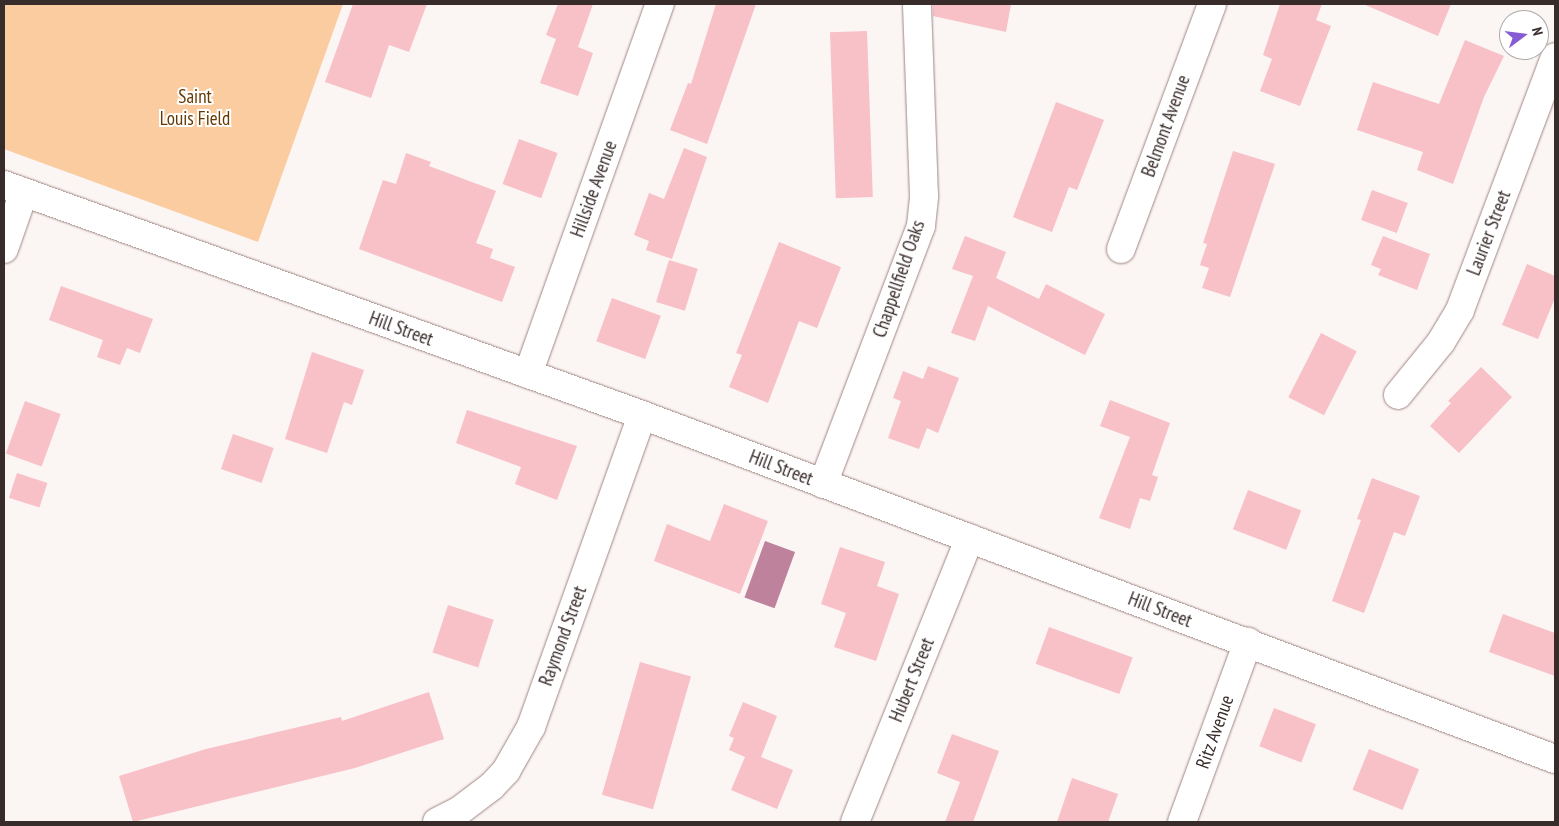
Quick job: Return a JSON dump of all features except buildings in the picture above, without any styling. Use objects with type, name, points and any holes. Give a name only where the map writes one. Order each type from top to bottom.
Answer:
[{"type":"street","name":"Hillside Avenue","points":[[528,374],[660,4]]},
{"type":"street","name":"Chappellfield Oaks","points":[[823,484],[921,226],[924,196],[917,4]]},
{"type":"street","name":"Belmont Avenue","points":[[1121,249],[1212,4]]},
{"type":"street","name":"Laurier Street","points":[[1398,395],[1441,342],[1460,310],[1555,57]]},
{"type":"street","name":"Hill Street","points":[[14,188],[642,415],[1555,759]]},
{"type":"street","points":[[4,249],[14,188]]},
{"type":"street","name":"Raymond Street","points":[[437,822],[458,811],[492,786],[510,765],[531,727],[642,415]]},
{"type":"street","name":"Hubert Street","points":[[855,822],[970,538]]},
{"type":"street","name":"Ritz Avenue","points":[[1182,822],[1248,642]]},
{"type":"green space","name":"Saint Louis Field","points":[[4,4],[343,4],[258,242],[4,149]]},
{"type":"shaded area","points":[[765,541],[795,552],[775,608],[744,597]]}]
